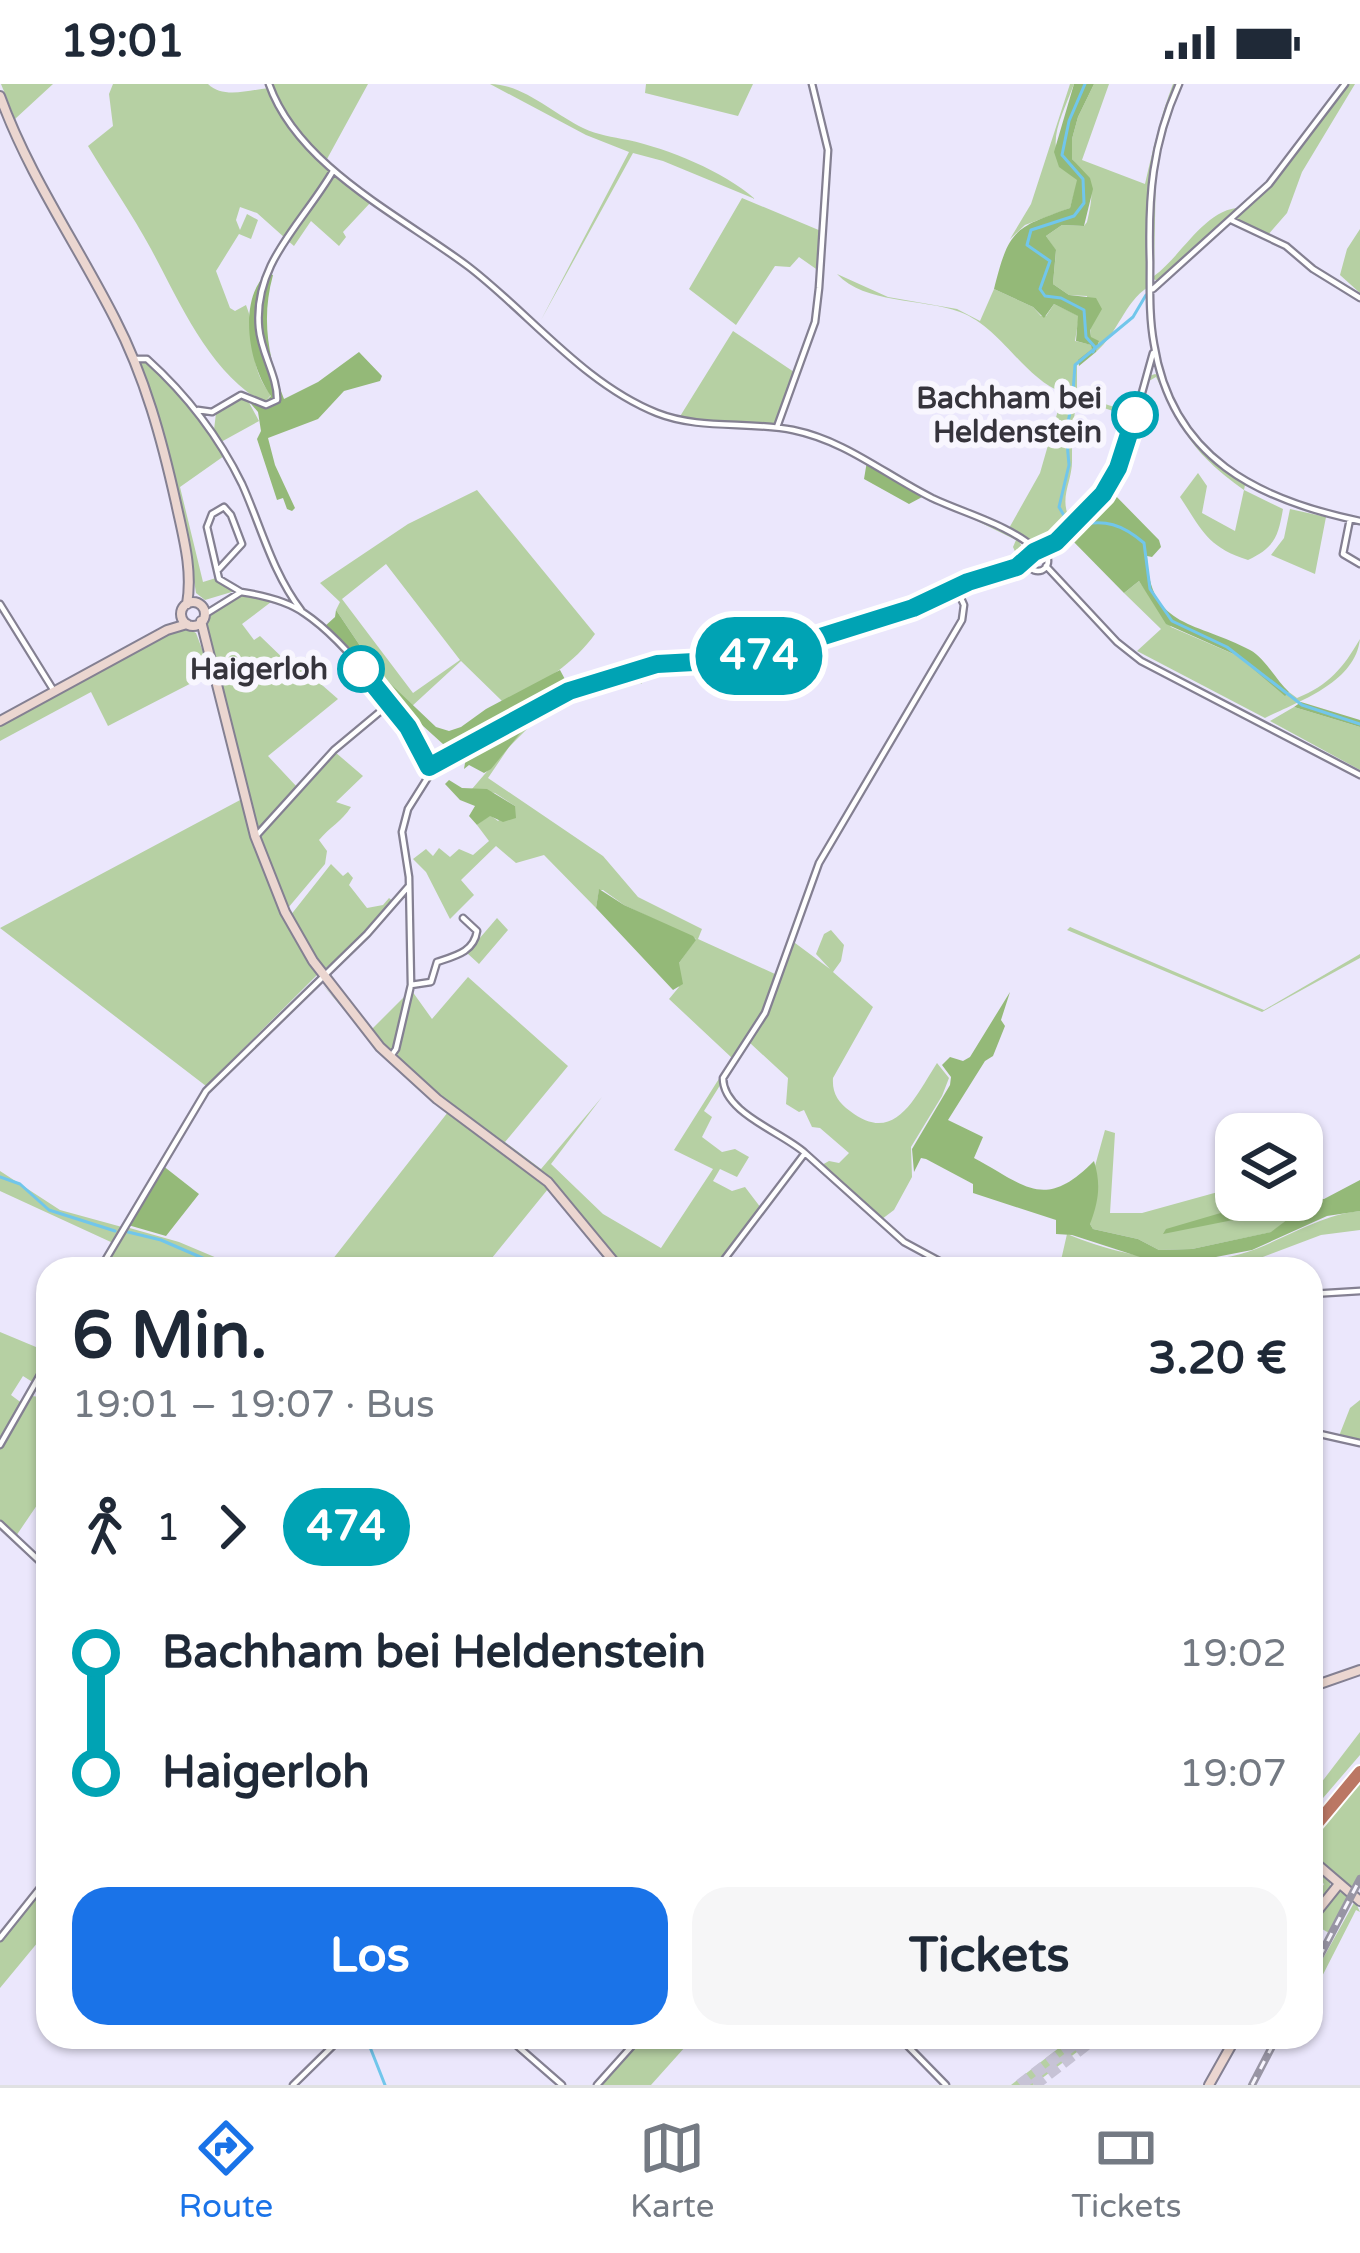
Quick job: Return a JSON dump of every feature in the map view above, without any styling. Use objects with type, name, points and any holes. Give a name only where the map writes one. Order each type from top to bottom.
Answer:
[{"type":"highway","points":[[1323,1805],[1360,1760]]},
{"type":"highway","points":[[1323,1817],[1360,1772]]},
{"type":"street","points":[[269,84],[291,125],[335,169],[378,205],[470,268],[617,393],[670,417],[716,425],[777,427],[842,446],[928,496],[1024,541],[1042,553],[1044,568]]},
{"type":"street","points":[[777,427],[813,327],[819,288],[828,150],[812,84]]},
{"type":"street","points":[[1179,84],[1152,166],[1150,291],[1161,374],[1193,436],[1231,473],[1276,499],[1360,521]]},
{"type":"street","points":[[1150,291],[1280,171],[1345,84]]},
{"type":"street","points":[[0,96],[37,180],[134,358],[166,460],[194,614],[255,836],[285,912],[322,976],[390,1057],[437,1099],[548,1182],[610,1257]]},
{"type":"street","points":[[198,410],[216,410],[241,395],[266,405],[277,400],[259,331],[262,283],[281,245],[335,169]]},
{"type":"street","points":[[1231,220],[1286,246],[1360,298]]},
{"type":"street","points":[[429,767],[547,700],[657,664],[750,659],[913,608],[1030,561],[1056,542],[1112,482],[1154,347]]},
{"type":"street","points":[[134,358],[147,359],[198,410],[243,487],[282,580],[301,610],[361,669],[408,727],[429,767],[430,774],[403,823],[411,986],[390,1057]]},
{"type":"street","points":[[1147,375],[1161,374]]},
{"type":"street","points":[[212,431],[216,410]]},
{"type":"street","points":[[219,569],[242,544],[232,515],[224,507],[207,524],[221,582],[301,610]]},
{"type":"street","points":[[1350,519],[1343,554],[1360,564]]},
{"type":"street","points":[[1024,541],[1030,561],[1052,575],[1142,661],[1360,775]]},
{"type":"street","points":[[932,1257],[904,1242],[805,1154],[745,1112],[722,1083],[765,1013],[819,862],[962,620],[964,605],[956,587]]},
{"type":"street","points":[[0,721],[241,592]]},
{"type":"street","points":[[0,604],[54,692]]},
{"type":"street","points":[[255,836],[334,750],[388,705]]},
{"type":"street","points":[[107,1257],[206,1090],[367,934],[408,887]]},
{"type":"street","points":[[411,986],[431,982],[437,962],[460,955],[476,938],[475,927],[463,918]]},
{"type":"street","points":[[727,1257],[805,1154]]},
{"type":"street","points":[[1323,1293],[1360,1291]]},
{"type":"street","points":[[0,1445],[36,1382]]},
{"type":"street","points":[[1323,1435],[1360,1444]]},
{"type":"street","points":[[0,1524],[36,1558]]},
{"type":"street","points":[[1323,1684],[1360,1670]]},
{"type":"street","points":[[1323,1869],[1360,1901]]},
{"type":"street","points":[[1323,1904],[1340,1884]]},
{"type":"street","points":[[0,1938],[36,1893]]},
{"type":"street","points":[[293,2085],[330,2049]]},
{"type":"street","points":[[521,2049],[562,2085]]},
{"type":"street","points":[[597,2085],[629,2049]]},
{"type":"street","points":[[910,2049],[946,2085]]},
{"type":"street","points":[[1209,2085],[1229,2049]]},
{"type":"green space","points":[[1,84],[53,84],[15,119]]},
{"type":"green space","points":[[113,84],[208,84],[229,92],[269,88],[289,125],[330,167],[327,179],[285,238],[257,213],[240,207],[236,220],[240,230],[247,214],[258,220],[251,239],[239,234],[216,271],[230,308],[235,311],[246,305],[250,316],[255,361],[271,395],[264,403],[227,373],[198,335],[88,146],[113,126],[109,94]]},
{"type":"green space","points":[[271,84],[368,84],[327,159],[294,124]]},
{"type":"green space","points":[[490,84],[526,94],[589,130],[695,162],[755,199],[633,153],[541,320],[629,152],[586,135]]},
{"type":"green space","points":[[646,84],[753,84],[738,116],[645,93]]},
{"type":"green space","points":[[1070,84],[1074,84],[1056,147],[1059,159],[1078,180],[1070,208],[1025,225],[1010,239],[1031,204]]},
{"type":"green space","points":[[1074,84],[1094,84],[1072,139],[1072,159],[1090,178],[1093,189],[1084,226],[1062,225],[1046,236],[1056,250],[1053,284],[1069,295],[1096,298],[1102,309],[1090,330],[1091,337],[1099,341],[1096,352],[1079,366],[1078,360],[1092,349],[1076,341],[1078,316],[1054,304],[1044,318],[1033,307],[994,289],[1004,254],[1017,234],[1070,208],[1077,180],[1059,167],[1054,152]]},
{"type":"green space","points":[[1094,84],[1109,84],[1082,160],[1145,184],[1164,109],[1177,84],[1153,161],[1148,287],[1096,352],[1099,342],[1091,338],[1087,296],[1069,295],[1053,284],[1056,251],[1046,236],[1062,225],[1084,226],[1087,222],[1090,187],[1072,159],[1072,139]]},
{"type":"green space","points":[[1346,84],[1355,84],[1302,172],[1287,213],[1266,237],[1233,221],[1279,175]]},
{"type":"green space","points":[[1156,170],[1154,276],[1207,223],[1231,209],[1244,208],[1157,281],[1152,278]]},
{"type":"green space","points":[[334,173],[371,202],[343,232],[346,237],[339,246],[311,221],[294,246],[287,240]]},
{"type":"green space","points":[[742,198],[821,231],[819,271],[799,257],[790,267],[775,266],[736,325],[689,289]]},
{"type":"green space","points":[[1360,229],[1360,293],[1340,275],[1347,249]]},
{"type":"green space","points":[[267,273],[273,275],[268,338],[284,399],[318,382],[359,352],[382,376],[380,381],[344,391],[318,419],[268,438],[295,508],[292,511],[283,498],[277,500],[257,439],[261,431],[258,412],[246,398],[264,403],[271,396],[257,368],[249,334],[252,300]]},
{"type":"green space","points":[[837,274],[888,297],[957,309],[980,321],[994,289],[1033,307],[1041,316],[1054,304],[1079,316],[1075,341],[1092,345],[1092,349],[1077,362],[1077,395],[1133,413],[1100,489],[1043,546],[1008,530],[1040,473],[1063,393],[1036,376],[975,319],[945,308],[878,296]],"holes":[[[1077,399],[1128,416],[1103,482],[1069,517],[1066,495]]]},
{"type":"green space","points":[[733,331],[794,372],[777,422],[771,426],[679,418]]},
{"type":"green space","points":[[140,359],[147,360],[192,405],[224,456],[180,487],[203,582],[216,578],[235,591],[205,600],[196,593]]},
{"type":"green space","points":[[1155,374],[1195,436],[1245,485],[1244,490],[1190,440],[1156,377],[1149,381],[1133,429],[1149,376]]},
{"type":"green space","points":[[241,396],[259,421],[221,442],[214,430],[216,413]]},
{"type":"green space","points":[[867,461],[924,496],[909,504],[864,479]]},
{"type":"green space","points":[[1198,473],[1207,486],[1202,513],[1235,531],[1244,490],[1283,509],[1274,540],[1248,560],[1214,543],[1180,497]]},
{"type":"green space","points":[[477,490],[595,634],[554,674],[502,701],[461,661],[411,707],[377,671],[336,610],[340,602],[320,583],[408,524]],"holes":[[[386,564],[460,660],[413,693],[342,599]]]},
{"type":"green space","points":[[1110,490],[1159,540],[1161,547],[1147,556],[1150,580],[1167,610],[1255,654],[1289,692],[1285,696],[1238,656],[1166,624],[1139,581],[1124,593],[1067,535]]},
{"type":"green space","points":[[924,495],[1017,538],[1027,555],[913,606],[762,654],[733,659],[651,661],[625,669],[655,656],[711,658],[750,653],[906,604],[962,577],[1018,558],[1013,547],[1016,540]]},
{"type":"green space","points":[[1290,509],[1326,517],[1315,574],[1271,555],[1284,538]]},
{"type":"green space","points":[[1139,581],[1171,627],[1238,656],[1285,695],[1289,692],[1297,698],[1327,681],[1360,639],[1356,654],[1348,668],[1323,689],[1265,718],[1137,651],[1161,629],[1124,593]]},
{"type":"green space","points":[[240,595],[271,602],[242,624],[254,640],[260,636],[288,663],[296,657],[316,658],[319,665],[314,678],[338,699],[268,756],[297,787],[259,831],[204,627],[213,611]]},
{"type":"green space","points":[[336,610],[377,671],[436,727],[449,731],[461,727],[560,670],[574,696],[531,720],[491,769],[484,773],[469,765],[464,769],[466,757],[454,754],[412,716],[404,719],[324,627]]},
{"type":"green space","points":[[183,626],[196,633],[211,673],[108,726],[91,692],[0,741],[0,723]]},
{"type":"green space","points":[[648,671],[647,678],[640,679],[642,684],[630,677],[589,689],[580,699],[536,720],[488,778],[603,856],[638,897],[702,929],[698,939],[775,974],[760,1021],[704,1111],[712,1117],[702,1137],[722,1152],[735,1149],[749,1157],[737,1177],[720,1169],[713,1181],[732,1191],[745,1187],[761,1208],[725,1257],[605,1257],[548,1189],[493,1257],[334,1257],[448,1112],[393,1066],[319,981],[395,1065],[431,1091],[397,1058],[412,991],[432,1019],[468,977],[568,1066],[505,1142],[541,1169],[602,1097],[551,1164],[603,1214],[661,1248],[713,1169],[674,1150],[732,1058],[669,999],[679,987],[679,963],[696,939],[603,890],[599,890],[596,908],[544,855],[516,863],[496,846],[461,880],[474,895],[450,919],[426,872],[413,859],[426,849],[433,856],[439,848],[450,857],[459,849],[473,855],[489,841],[477,825],[490,815],[498,821],[515,806],[495,793],[472,789],[531,720],[573,698],[575,691]]},
{"type":"green space","points":[[1301,702],[1360,720],[1360,727],[1294,707]]},
{"type":"green space","points":[[1294,707],[1360,727],[1360,770],[1270,721]]},
{"type":"green space","points":[[335,752],[363,776],[336,802],[351,807],[319,840],[327,851],[325,864],[288,908],[261,837],[288,800]]},
{"type":"green space","points":[[449,780],[462,788],[487,789],[515,806],[516,818],[503,822],[490,816],[477,825],[469,816],[475,806],[460,800],[445,784]]},
{"type":"green space","points":[[242,799],[271,885],[318,974],[206,1086],[0,928]]},
{"type":"green space","points":[[331,864],[343,876],[348,872],[353,878],[349,885],[367,908],[383,905],[389,898],[394,902],[358,942],[323,970],[290,916]]},
{"type":"green space","points":[[599,889],[693,936],[696,940],[679,963],[683,984],[673,990],[596,908]]},
{"type":"green space","points":[[497,918],[508,930],[479,964],[467,953]]},
{"type":"green space","points":[[1070,927],[1264,1010],[1360,954],[1360,958],[1262,1012],[1067,930]]},
{"type":"green space","points":[[831,930],[844,945],[833,972],[873,1007],[833,1078],[839,1101],[866,1120],[879,1123],[902,1113],[937,1063],[949,1078],[911,1147],[912,1177],[894,1210],[882,1219],[820,1166],[839,1163],[849,1153],[820,1128],[812,1127],[804,1110],[786,1104],[788,1078],[750,1043],[776,990],[791,940],[830,969],[816,954],[824,934]]},
{"type":"green space","points":[[409,992],[394,1049],[387,1050],[369,1032]]},
{"type":"green space","points":[[1010,992],[1001,1020],[1005,1026],[993,1056],[985,1061],[948,1120],[983,1137],[974,1158],[1034,1189],[1061,1186],[1094,1161],[1098,1185],[1093,1229],[1138,1239],[1159,1250],[1192,1249],[1271,1232],[1285,1221],[1316,1221],[1252,1250],[1216,1257],[1140,1257],[1056,1234],[1056,1220],[973,1193],[973,1184],[926,1159],[921,1158],[914,1172],[912,1149],[950,1085],[951,1077],[942,1065],[950,1057],[963,1061]]},
{"type":"green space","points":[[1105,1130],[1115,1133],[1110,1213],[1142,1213],[1215,1193],[1215,1221],[1286,1221],[1272,1232],[1192,1249],[1159,1250],[1138,1239],[1093,1229],[1095,1166]]},
{"type":"green space","points":[[162,1165],[199,1194],[166,1236],[128,1225]]},
{"type":"green space","points":[[0,1171],[60,1210],[122,1227],[113,1243],[0,1191]]},
{"type":"green space","points":[[1360,1180],[1360,1211],[1323,1218],[1323,1199]]},
{"type":"green space","points":[[1360,1211],[1360,1230],[1321,1235],[1263,1257],[1227,1257],[1256,1249],[1323,1220]]},
{"type":"green space","points":[[1215,1215],[1215,1221],[1228,1221],[1163,1234],[1166,1229]]},
{"type":"green space","points":[[126,1227],[215,1257],[109,1257]]},
{"type":"green space","points":[[1067,1234],[1148,1257],[1062,1257]]},
{"type":"green space","points":[[0,1332],[36,1347],[36,1379],[34,1383],[23,1376],[11,1395],[23,1404],[0,1442]]},
{"type":"green space","points":[[36,1396],[36,1507],[16,1536],[0,1522],[0,1447]]},
{"type":"green space","points":[[1360,1400],[1360,1442],[1339,1436],[1350,1408]]},
{"type":"green space","points":[[1360,1732],[1360,1755],[1323,1798],[1323,1780]]},
{"type":"green space","points":[[1360,1779],[1360,1875],[1352,1890],[1323,1866],[1323,1824]]},
{"type":"green space","points":[[1323,1872],[1331,1889],[1349,1895],[1329,1933],[1323,1930]]},
{"type":"green space","points":[[36,1896],[36,1944],[0,1988],[0,1939]]},
{"type":"green space","points":[[1355,1901],[1360,1912],[1356,1910],[1323,1975],[1323,1958]]},
{"type":"green space","points":[[631,2049],[683,2049],[651,2085],[599,2085]]},
{"type":"green space","points":[[1058,2049],[1081,2049],[1033,2085],[1011,2085]]},
{"type":"waterway","points":[[1085,84],[1069,121],[1062,155],[1083,179],[1084,203],[1074,216],[1031,230],[1027,245],[1050,261],[1040,289],[1045,296],[1084,310],[1086,337],[1095,347],[1093,352]]},
{"type":"waterway","points":[[1073,392],[1075,365],[1133,317],[1146,295]]},
{"type":"waterway","points":[[1073,399],[1066,431],[1069,465],[1059,507],[1066,519],[1076,526],[1113,525],[1136,537],[1144,543],[1150,589],[1172,621],[1227,647],[1302,705],[1360,724]]},
{"type":"waterway","points":[[0,1177],[20,1184],[49,1210],[115,1231]]},
{"type":"waterway","points":[[128,1232],[200,1257]]},
{"type":"waterway","points":[[371,2049],[385,2085]]},
{"type":"tunnel","points":[[1020,2085],[1067,2049]]},
{"type":"tunnel","points":[[1034,2085],[1080,2049]]},
{"type":"railway","points":[[1323,1950],[1360,1879]]},
{"type":"railway","points":[[1252,2085],[1271,2049]]},
{"type":"bus line","name":"474","points":[[361,669],[408,727],[429,767],[569,691],[657,664],[750,659],[899,613],[968,582],[1017,567],[1056,542],[1112,482],[1135,415]]},
{"type":"place","name":"Bachham bei Heldenstein","points":[[1135,415]]},
{"type":"place","name":"Haigerloh","points":[[361,669]]}]
